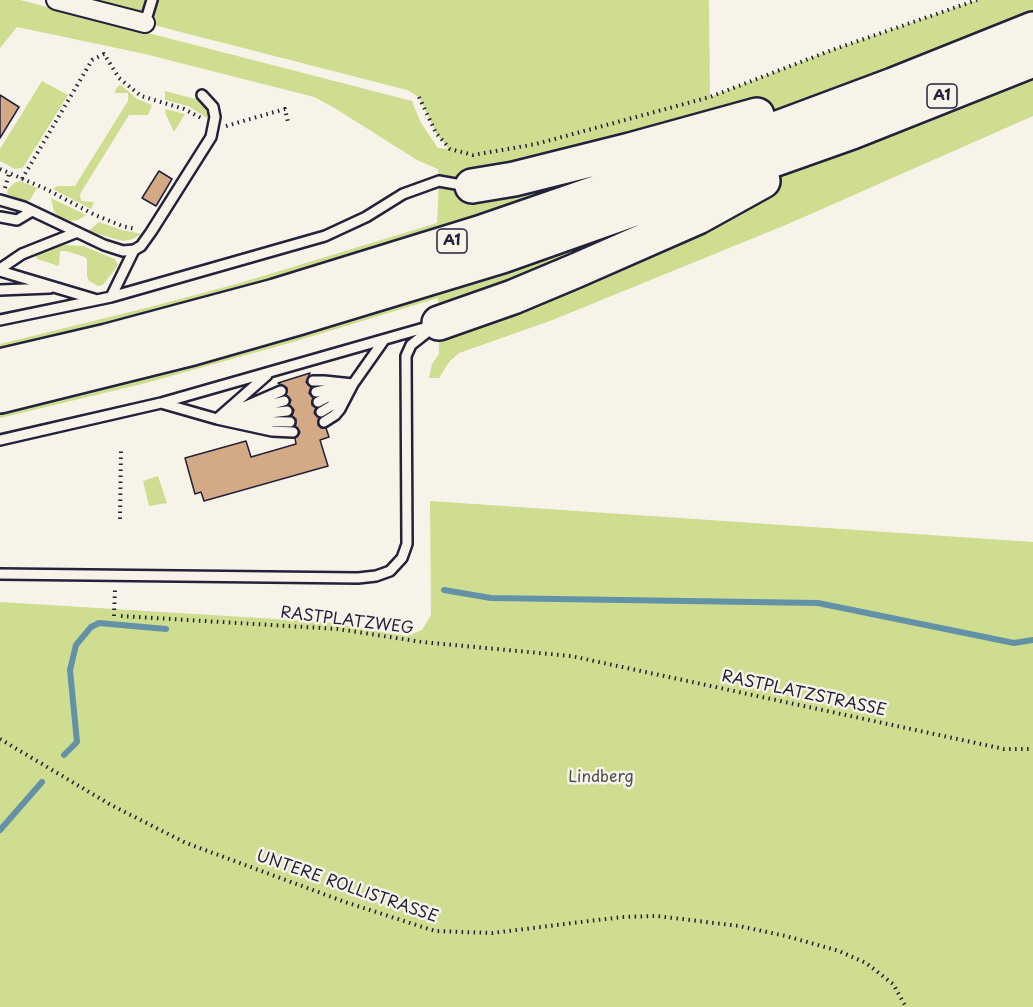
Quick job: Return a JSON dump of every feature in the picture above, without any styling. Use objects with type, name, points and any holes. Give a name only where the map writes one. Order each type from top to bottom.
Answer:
[{"type":"highway","name":"A1","points":[[0,366],[106,341],[275,296],[479,233],[708,154],[893,85],[1033,29]]},
{"type":"highway","name":"A1","points":[[0,396],[193,348],[407,286],[584,228],[852,132],[1033,60]]},
{"type":"highway","name":"A1","points":[[472,186],[514,179],[630,150],[820,96],[893,85]]},
{"type":"highway","name":"A1","points":[[439,323],[544,285],[698,217],[852,132]]},
{"type":"street","points":[[56,0],[145,23]]},
{"type":"lane","points":[[145,23],[152,0]]},
{"type":"lane","points":[[0,200],[32,211],[75,233],[123,251],[134,250],[141,246],[151,232],[208,143],[215,126],[213,107],[202,95]]},
{"type":"lane","points":[[0,320],[111,297],[325,236],[366,217],[403,194],[439,181],[472,186]]},
{"type":"lane","points":[[0,217],[18,220],[32,211]]},
{"type":"lane","points":[[0,270],[22,254],[75,233]]},
{"type":"lane","points":[[111,297],[134,250]]},
{"type":"lane","points":[[0,270],[96,299]]},
{"type":"lane","points":[[0,290],[58,288]]},
{"type":"lane","points":[[0,440],[161,403],[439,323]]},
{"type":"lane","points":[[0,574],[358,578],[376,576],[395,567],[405,552],[408,537],[406,356],[417,340],[439,323]]},
{"type":"lane","points":[[323,417],[335,416],[353,384],[384,340]]},
{"type":"lane","points":[[218,419],[270,373]]},
{"type":"lane","points":[[313,381],[353,384]]},
{"type":"lane","points":[[317,397],[353,384]]},
{"type":"lane","points":[[218,419],[281,391]]},
{"type":"lane","points":[[218,419],[284,401]]},
{"type":"lane","points":[[161,403],[218,419],[291,427]]},
{"type":"lane","points":[[218,419],[287,411]]},
{"type":"path","points":[[419,97],[436,133],[450,149],[473,155],[536,144],[710,97],[832,50],[977,0]]},
{"type":"path","points":[[22,179],[92,60],[104,54],[119,78],[141,96],[184,109],[215,126],[223,127],[285,109],[288,122]]},
{"type":"path","points":[[0,169],[95,215],[122,226],[151,232]]},
{"type":"path","points":[[120,519],[121,448]]},
{"type":"path","points":[[114,615],[116,576]]},
{"type":"path","name":"RASTPLATZWEG","points":[[121,616],[338,629],[422,642],[571,656]]},
{"type":"path","name":"RASTPLATZSTRASSE","points":[[571,656],[1004,749],[1033,749]]},
{"type":"path","name":"UNTERE ROLLISTRASSE","points":[[0,739],[111,805],[186,843],[345,902],[435,931],[492,933],[645,916],[739,926],[839,951],[866,963],[893,984],[906,1007]]},
{"type":"green space","points":[[0,0],[20,0],[412,101],[421,123],[438,148],[449,149],[436,133],[419,97],[407,90],[56,0],[709,0],[710,97],[832,50],[977,0],[1033,0],[1033,116],[788,224],[550,321],[459,353],[449,362],[439,378],[429,378],[432,364],[439,354],[438,298],[146,383],[0,418],[0,344],[240,283],[437,223],[439,181],[438,169],[417,160],[314,97],[145,54],[17,27],[0,48]]},
{"type":"green space","points":[[42,81],[68,95],[24,166],[15,169],[0,161],[0,149]]},
{"type":"green space","points":[[121,85],[137,99],[152,105],[148,115],[129,115],[80,194],[81,201],[94,202],[91,209],[53,189],[57,186],[75,186],[128,101],[128,93],[114,93]]},
{"type":"green space","points":[[165,91],[199,100],[208,110],[209,119],[188,106],[165,100]]},
{"type":"green space","points":[[165,109],[185,114],[174,132],[166,115]]},
{"type":"green space","points":[[20,181],[37,188],[30,200],[26,201],[7,194],[8,189],[14,183]]},
{"type":"green space","points":[[51,198],[86,215],[78,220],[62,219],[54,212]]},
{"type":"green space","points":[[99,222],[141,234],[123,241],[90,232]]},
{"type":"green space","points":[[66,245],[83,246],[115,259],[118,265],[103,285],[98,286],[89,281],[85,257],[60,251],[59,266],[37,259],[36,256]]},
{"type":"green space","points":[[158,476],[167,503],[149,506],[143,481]]},
{"type":"green space","name":"Lindberg","points":[[430,501],[1033,542],[1033,1007],[0,1007],[0,602],[325,622],[407,636],[422,630],[431,615]]},
{"type":"building","points":[[0,95],[19,107],[0,138]]},
{"type":"building","points":[[159,171],[172,179],[156,206],[142,198]]},
{"type":"building","points":[[310,373],[306,382],[311,387],[309,393],[313,398],[312,405],[316,408],[314,413],[319,418],[318,425],[326,428],[329,437],[320,440],[328,466],[204,501],[201,492],[195,494],[185,458],[246,441],[251,457],[296,444],[295,438],[300,432],[295,426],[296,419],[292,416],[294,410],[289,405],[291,400],[286,395],[287,388],[278,383]]},
{"type":"waterway","points":[[444,590],[491,598],[818,603],[1014,643],[1033,640]]},
{"type":"waterway","points":[[64,755],[77,742],[70,670],[76,645],[91,627],[99,623],[166,629]]},
{"type":"waterway","points":[[0,830],[42,782]]}]
